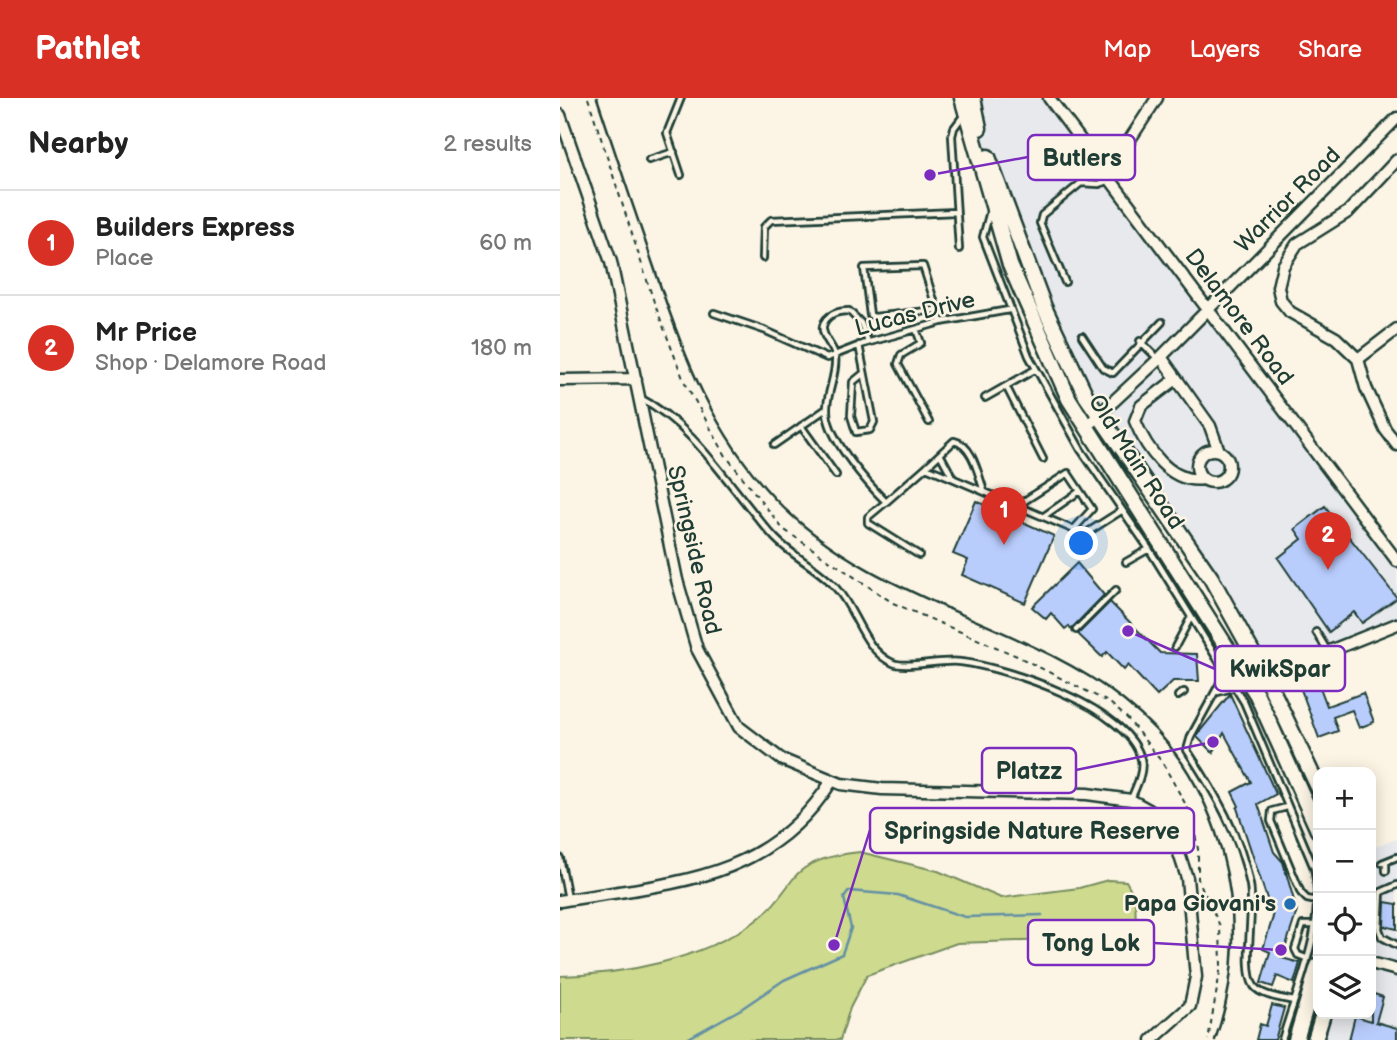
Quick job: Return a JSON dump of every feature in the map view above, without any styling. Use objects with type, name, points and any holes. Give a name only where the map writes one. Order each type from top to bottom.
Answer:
[{"type":"main road","name":"Old Main Road","points":[[962,98],[1010,265],[1069,400],[1250,682],[1313,819]]},
{"type":"main road","name":"Old Main Road","points":[[973,98],[981,138],[1044,307],[1098,417],[1210,578],[1265,676],[1313,777]]},
{"type":"main road","points":[[1296,1040],[1312,962]]},
{"type":"main road","points":[[1315,1040],[1321,1019]]},
{"type":"street","name":"Delamore Road","points":[[1049,98],[1397,561]]},
{"type":"street","points":[[1103,169],[1125,147],[1157,98]]},
{"type":"street","name":"Springside Road","points":[[560,115],[611,262],[677,580],[697,649],[739,727],[781,759],[831,782],[882,789],[1087,794],[1131,800],[1154,814],[1175,841],[1188,878],[1196,977],[1192,1000],[1177,1020],[1152,1040]]},
{"type":"street","name":"Warrior Road","points":[[1086,427],[1160,358],[1397,118]]},
{"type":"street","points":[[1397,160],[1348,212],[1297,244],[1279,278],[1279,295],[1284,306],[1336,338],[1358,359],[1371,398],[1397,445]]},
{"type":"street","points":[[1358,359],[1397,329]]},
{"type":"street","points":[[1160,358],[1177,379],[1210,426],[1219,451],[1229,461],[1227,474],[1216,482],[1190,479],[1164,466],[1135,421],[1141,406],[1177,379]]},
{"type":"street","points":[[560,380],[636,379]]},
{"type":"street","points":[[1203,479],[1197,467],[1199,458],[1206,451],[1219,451]]},
{"type":"street","points":[[1250,682],[1397,624]]},
{"type":"street","points":[[564,901],[676,883],[729,867],[771,844],[810,810],[831,782]]},
{"type":"street","points":[[1376,964],[1397,970]]},
{"type":"lane","points":[[681,98],[668,128],[681,175]]},
{"type":"lane","points":[[959,249],[952,136],[954,128],[966,113]]},
{"type":"lane","points":[[649,160],[674,152]]},
{"type":"lane","points":[[1065,282],[1040,223],[1042,215],[1082,183],[1099,184],[1110,179]]},
{"type":"lane","points":[[992,205],[983,236],[1009,310],[1036,369],[1073,437],[1149,549],[1235,687],[1314,868],[1316,893]]},
{"type":"lane","points":[[763,258],[764,227],[771,220],[956,212]]},
{"type":"lane","points":[[936,310],[874,317],[870,315],[864,268],[923,266],[940,322]]},
{"type":"lane","name":"Lucas Drive","points":[[833,356],[868,342],[940,322],[1009,310]]},
{"type":"lane","points":[[868,342],[855,315],[849,311],[838,312],[826,320],[823,327],[833,356],[828,421],[864,479],[886,502]]},
{"type":"lane","points":[[714,313],[764,330],[818,356],[833,356]]},
{"type":"lane","points":[[1082,335],[1089,351],[1111,374],[1140,341],[1162,322]]},
{"type":"lane","points":[[916,329],[921,343],[901,355],[898,364],[929,422]]},
{"type":"lane","points":[[1140,341],[1160,358]]},
{"type":"lane","points":[[859,345],[874,422],[870,430],[862,433],[854,428],[851,416],[853,382],[864,373]]},
{"type":"lane","points":[[985,398],[1036,369]]},
{"type":"lane","points":[[1006,386],[1043,459]]},
{"type":"lane","points":[[639,397],[668,416],[715,465],[776,539],[838,589],[867,640],[886,660],[898,666],[939,660],[990,667],[1045,685],[1106,716],[1140,755],[1141,773],[1131,800]]},
{"type":"lane","points":[[774,445],[827,408]]},
{"type":"lane","points":[[801,426],[836,475]]},
{"type":"lane","points":[[1073,437],[1086,427]]},
{"type":"lane","points":[[919,555],[867,523],[868,517],[954,441],[963,445],[970,453],[985,491]]},
{"type":"lane","points":[[940,454],[953,479]]},
{"type":"lane","points":[[926,467],[1074,529],[1088,532],[1121,510]]},
{"type":"lane","points":[[1017,505],[1065,472],[1093,509],[1074,529]]},
{"type":"lane","points":[[1044,516],[1080,491]]},
{"type":"lane","points":[[1126,562],[1149,549]]},
{"type":"lane","points":[[1076,630],[1116,590]]},
{"type":"lane","points":[[1175,647],[1191,617]]},
{"type":"lane","points":[[1316,632],[1327,650]]},
{"type":"lane","points":[[1226,671],[1217,693],[1191,736],[1187,750],[1229,821],[1247,868],[1252,904],[1248,962],[1252,982],[1259,991],[1293,1001]]},
{"type":"lane","points":[[1217,693],[1250,682]]},
{"type":"lane","points":[[1178,696],[1184,692]]},
{"type":"lane","points":[[1287,807],[1272,811],[1274,830],[1301,893],[1313,900]]},
{"type":"lane","points":[[560,858],[564,901]]},
{"type":"lane","points":[[1386,871],[1384,863],[1397,858]]},
{"type":"lane","points":[[1397,885],[1381,892],[1379,919],[1382,937],[1397,945]]},
{"type":"lane","points":[[1312,962],[1298,955],[1295,949],[1303,925],[1313,925]]},
{"type":"lane","points":[[1282,1040],[1293,1001],[1312,962],[1313,944]]},
{"type":"path","points":[[587,98],[678,369],[726,456],[783,529],[893,603],[1017,656],[1110,704],[1127,718],[1163,762],[1191,814],[1198,849],[1198,879],[1220,926],[1221,966],[1208,1040]]},
{"type":"shaded area","points":[[973,98],[1049,98],[1397,561],[1397,624],[1265,676],[1126,455],[1044,307],[981,138]]},
{"type":"shaded area","points":[[1397,839],[1397,1040],[1315,1040],[1321,1019],[1376,1019],[1376,846]]},
{"type":"green space","points":[[860,852],[938,871],[1001,898],[1079,888],[1108,880],[1126,881],[1135,897],[1136,925],[1127,935],[1117,938],[957,943],[867,975],[850,1008],[840,1040],[560,1040],[560,976],[636,968],[710,946],[754,922],[806,867],[833,856]]},
{"type":"building","points":[[976,501],[1054,536],[1025,603],[962,575],[968,560],[953,554]]},
{"type":"building","points":[[1325,506],[1397,598],[1362,623],[1354,612],[1329,632],[1278,558],[1302,539],[1295,529]]},
{"type":"building","points":[[1077,563],[1104,595],[1071,629],[1069,626],[1065,629],[1051,613],[1046,619],[1032,607]]},
{"type":"building","points":[[1110,602],[1160,653],[1197,654],[1199,681],[1173,681],[1157,696],[1128,665],[1124,670],[1107,652],[1102,657],[1078,634]]},
{"type":"building","points":[[1312,666],[1327,706],[1363,693],[1374,722],[1359,728],[1352,710],[1333,717],[1338,731],[1319,738],[1295,673]]},
{"type":"building","points":[[1230,694],[1276,794],[1258,804],[1274,852],[1283,862],[1297,911],[1282,958],[1300,963],[1294,983],[1277,976],[1273,987],[1261,983],[1270,952],[1263,949],[1273,917],[1237,808],[1239,806],[1232,792],[1251,782],[1224,733],[1213,753],[1196,736]]},
{"type":"building","points":[[1385,902],[1397,904],[1397,929],[1384,926]]},
{"type":"building","points":[[1376,995],[1383,997],[1376,1022],[1397,1028],[1397,1040],[1349,1040],[1354,1019],[1376,1019]]},
{"type":"building","points":[[1272,1005],[1284,1008],[1275,1040],[1256,1040],[1260,1024],[1266,1026]]},
{"type":"waterway","points":[[685,1040],[741,1009],[784,980],[842,954],[851,928],[844,898],[849,891],[898,895],[965,917],[1042,915]]},
{"type":"railway","points":[[597,98],[690,364],[717,421],[753,474],[775,499],[832,547],[896,584],[1028,644],[1091,677],[1146,720],[1191,777],[1222,853],[1231,900],[1231,971],[1228,994],[1215,1040]]},
{"type":"place","name":"Butlers","points":[[930,175]]},
{"type":"place","name":"Builders Express","points":[[1004,545]]},
{"type":"place","name":"Mr Price","points":[[1328,570]]},
{"type":"place","name":"KwikSpar","points":[[1128,631]]},
{"type":"place","name":"Platzz","points":[[1213,742]]},
{"type":"place","name":"Papa Giovani's","points":[[1290,904]]},
{"type":"place","name":"Springside Nature Reserve","points":[[834,945]]},
{"type":"place","name":"Tong Lok","points":[[1281,950]]}]
